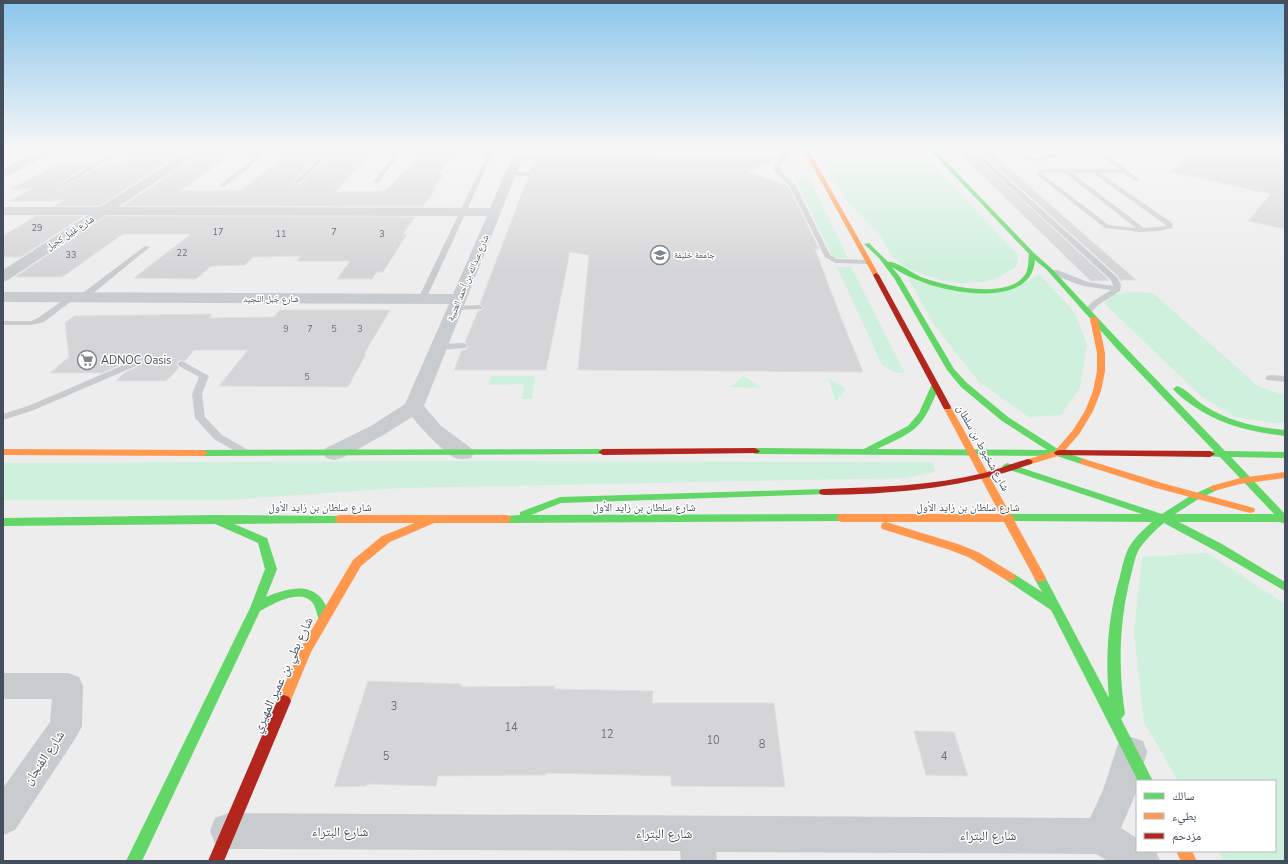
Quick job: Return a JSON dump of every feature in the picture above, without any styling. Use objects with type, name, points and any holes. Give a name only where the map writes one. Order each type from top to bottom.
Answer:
[{"type":"main road","name":"شارع شخبوط بن سلطان","points":[[828,189],[1056,608],[1146,780]]},
{"type":"main road","points":[[969,189],[1032,254],[1049,269],[1121,348],[1284,519]]},
{"type":"main road","points":[[840,209],[857,221]]},
{"type":"main road","points":[[853,235],[881,257],[897,277],[951,370],[964,385],[1005,419],[1058,453],[1196,497],[1284,519]]},
{"type":"main road","points":[[869,236],[898,270],[911,277],[928,283],[961,290],[993,290],[1008,287],[1020,282],[1028,275],[1032,254]]},
{"type":"main road","points":[[510,519],[560,500],[868,491],[938,484],[984,476],[1058,453],[1077,431],[1089,411],[1097,391],[1101,371],[1101,353],[1091,315]]},
{"type":"main road","points":[[1121,348],[1157,372]]},
{"type":"main road","points":[[1168,381],[1194,403],[1214,416],[1249,428],[1285,434]]},
{"type":"main road","points":[[862,452],[907,431],[919,422],[929,403],[935,386]]},
{"type":"main road","points":[[3,452],[971,452],[1285,455]]},
{"type":"main road","points":[[971,452],[1010,467],[1164,518],[1218,547],[1285,587]]},
{"type":"main road","points":[[1126,741],[1113,684],[1112,642],[1116,606],[1135,546],[1164,518],[1211,489],[1246,478],[1285,475]]},
{"type":"main road","points":[[134,861],[256,608],[271,569],[263,541],[214,519]]},
{"type":"main road","name":"شارع سلطان بن زايد الأول","points":[[3,522],[214,519],[1284,519]]},
{"type":"main road","name":"شارع بطي بن عمير المهيري","points":[[222,846],[306,650],[357,563],[386,539],[433,519]]},
{"type":"main road","points":[[859,519],[947,544],[974,555],[992,565],[1056,608]]},
{"type":"main road","points":[[256,608],[268,600],[283,595],[297,593],[309,595],[318,600],[323,608],[324,618]]},
{"type":"main road","points":[[1184,852],[1189,861]]},
{"type":"street","name":"شارع غَلِيل كِحِيل","points":[[3,277],[137,189]]},
{"type":"street","name":"شارع عبدالله بن أحمد العتيبة","points":[[414,407],[505,189]]},
{"type":"street","points":[[3,211],[495,212]]},
{"type":"street","name":"شارع جَبل النِّجيد","points":[[3,297],[422,299],[457,303]]},
{"type":"street","points":[[334,453],[378,430],[414,407],[434,430],[463,453]]},
{"type":"street","name":"شارع الفِنجان","points":[[3,686],[68,686],[66,726],[3,818]]},
{"type":"street","points":[[1126,741],[1119,793],[1100,836],[1142,861]]},
{"type":"street","name":"شارع البتراء","points":[[222,846],[698,848],[1100,836]]},
{"type":"lane","points":[[422,299],[474,189]]},
{"type":"lane","points":[[795,189],[826,256],[835,261],[868,262]]},
{"type":"lane","points":[[1014,189],[1114,279],[1117,289]]},
{"type":"lane","points":[[1058,189],[1103,225],[1115,229],[1167,228],[1172,226],[1120,189]]},
{"type":"lane","points":[[1090,189],[1142,229]]},
{"type":"lane","points":[[3,324],[31,323],[41,320],[78,297],[147,247]]},
{"type":"lane","points":[[1049,269],[1072,280],[1117,289]]},
{"type":"lane","points":[[1091,315],[1099,301],[1117,289]]},
{"type":"lane","points":[[457,303],[479,307]]},
{"type":"lane","points":[[439,347],[463,346]]},
{"type":"lane","points":[[3,417],[31,408],[133,364]]},
{"type":"lane","points":[[182,364],[204,376],[197,394],[200,418],[218,437],[246,453]]},
{"type":"lane","points":[[1270,378],[1285,379]]},
{"type":"green space","points":[[800,189],[814,189],[848,258],[833,258]]},
{"type":"green space","points":[[839,189],[957,189],[1018,255],[1016,267],[999,277],[984,282],[960,283],[940,280],[906,268],[892,256],[880,235],[845,199]]},
{"type":"green space","points":[[837,267],[851,267],[905,373],[896,373],[882,365]]},
{"type":"green space","points":[[1039,274],[1074,312],[1087,344],[1080,388],[1061,415],[1029,417],[979,382],[935,326],[908,278],[941,288],[1012,290]]},
{"type":"green space","points":[[1130,292],[1153,293],[1259,387],[1285,395],[1285,423],[1274,423],[1236,417],[1201,396],[1104,303],[1113,295]]},
{"type":"green space","points":[[491,376],[535,376],[532,399],[522,399],[524,384],[489,385]]},
{"type":"green space","points":[[744,376],[762,388],[730,387]]},
{"type":"green space","points":[[828,378],[846,389],[836,402]]},
{"type":"green space","points":[[397,461],[933,462],[935,472],[905,478],[401,488],[226,500],[3,500],[3,463]]},
{"type":"green space","points":[[1207,553],[1285,604],[1285,861],[1224,861],[1219,852],[1276,852],[1276,780],[1177,780],[1144,722],[1134,633],[1142,557]]},
{"type":"building","points":[[30,189],[126,189],[100,206],[54,206],[64,200],[10,201]]},
{"type":"building","points":[[148,189],[182,189],[180,191],[337,189],[335,192],[386,191],[387,189],[435,190],[423,206],[123,206]]},
{"type":"building","name":"جامعة خليفة","points":[[523,189],[790,189],[819,249],[815,249],[863,372],[578,370],[589,255],[570,252],[546,370],[454,370],[462,350],[466,350],[468,347],[465,342],[478,311],[484,308],[480,304]]},
{"type":"building","points":[[997,189],[1011,189],[1109,280],[1091,281]]},
{"type":"building","points":[[1022,189],[1033,189],[1136,280],[1120,280],[1118,276]]},
{"type":"building","points":[[1250,189],[1285,189],[1285,229],[1248,221],[1271,194]]},
{"type":"building","points":[[36,216],[83,216],[21,257],[3,257],[3,236]]},
{"type":"building","points":[[106,216],[415,217],[403,234],[407,234],[383,272],[377,272],[372,279],[337,279],[350,261],[297,261],[301,256],[253,257],[245,265],[211,266],[196,279],[134,278],[191,234],[123,234],[62,277],[15,277]]},
{"type":"building","points":[[280,310],[390,310],[364,354],[366,354],[348,387],[219,386],[248,350],[194,350],[185,361],[178,361],[177,365],[179,368],[166,381],[116,381],[124,373],[137,367],[138,363],[132,360],[102,373],[50,373],[69,357],[65,323],[74,316],[212,314],[209,318],[274,317]]},
{"type":"building","points":[[368,681],[461,684],[461,687],[555,686],[554,689],[653,691],[652,703],[774,703],[785,787],[671,786],[671,776],[546,773],[546,775],[438,776],[436,786],[367,784],[367,786],[334,787]]},
{"type":"building","points":[[914,731],[954,732],[968,776],[926,775]]},
{"type":"traffic: fast","points":[[970,189],[1032,254],[1049,269],[1121,348],[1285,520]]},
{"type":"traffic: fast","points":[[867,244],[881,257],[897,277],[951,370],[964,385],[1005,419],[1058,453],[1084,462]]},
{"type":"traffic: fast","points":[[891,263],[917,278],[943,286],[975,291],[991,291],[1006,289],[1018,283],[1028,275],[1031,267],[1032,254]]},
{"type":"traffic: fast","points":[[869,449],[904,433],[918,422],[929,402],[935,386]]},
{"type":"traffic: fast","points":[[1177,389],[1202,408],[1227,421],[1254,429],[1285,433]]},
{"type":"traffic: fast","points":[[755,451],[1059,453]]},
{"type":"traffic: fast","points":[[203,453],[603,452]]},
{"type":"traffic: fast","points":[[1210,454],[1285,455]]},
{"type":"traffic: fast","points":[[1007,466],[1164,518],[1218,547],[1285,587]]},
{"type":"traffic: fast","points":[[1118,714],[1114,678],[1115,626],[1117,608],[1129,560],[1135,547],[1141,539],[1159,521],[1193,498],[1214,488]]},
{"type":"traffic: fast","points":[[524,514],[560,500],[824,492]]},
{"type":"traffic: fast","points":[[506,519],[842,518]]},
{"type":"traffic: fast","points":[[1010,518],[1285,518]]},
{"type":"traffic: fast","points":[[134,861],[256,608],[271,569],[263,541],[214,519]]},
{"type":"traffic: fast","points":[[3,522],[340,519]]},
{"type":"traffic: fast","points":[[1010,577],[1055,607]]},
{"type":"traffic: fast","points":[[1040,578],[1145,780]]},
{"type":"traffic: fast","points":[[256,608],[281,596],[300,593],[308,594],[316,598],[322,607],[324,618]]},
{"type":"traffic: slow","points":[[828,189],[876,275]]},
{"type":"traffic: slow","points":[[1028,462],[1058,453],[1077,431],[1089,411],[1097,391],[1101,371],[1101,353],[1094,319]]},
{"type":"traffic: slow","points":[[947,407],[1040,578]]},
{"type":"traffic: slow","points":[[3,452],[203,453]]},
{"type":"traffic: slow","points":[[1084,462],[1159,486],[1250,510]]},
{"type":"traffic: slow","points":[[1214,488],[1240,481],[1285,475]]},
{"type":"traffic: slow","points":[[842,518],[1010,518]]},
{"type":"traffic: slow","points":[[340,519],[506,519]]},
{"type":"traffic: slow","points":[[284,701],[306,650],[357,563],[386,539],[433,519]]},
{"type":"traffic: slow","points":[[886,526],[954,547],[974,555],[1010,577]]},
{"type":"traffic: slow","points":[[1184,852],[1189,861]]},
{"type":"traffic: jam","points":[[876,275],[947,407]]},
{"type":"traffic: jam","points":[[603,452],[755,451]]},
{"type":"traffic: jam","points":[[1059,453],[1210,454]]},
{"type":"traffic: jam","points":[[824,492],[884,490],[945,483],[984,476],[1028,462]]},
{"type":"traffic: jam","points":[[216,861],[284,701]]},
{"type":"place","name":"جامعة خليفة","points":[[660,255]]},
{"type":"place","name":"ADNOC Oasis","points":[[87,360]]}]
